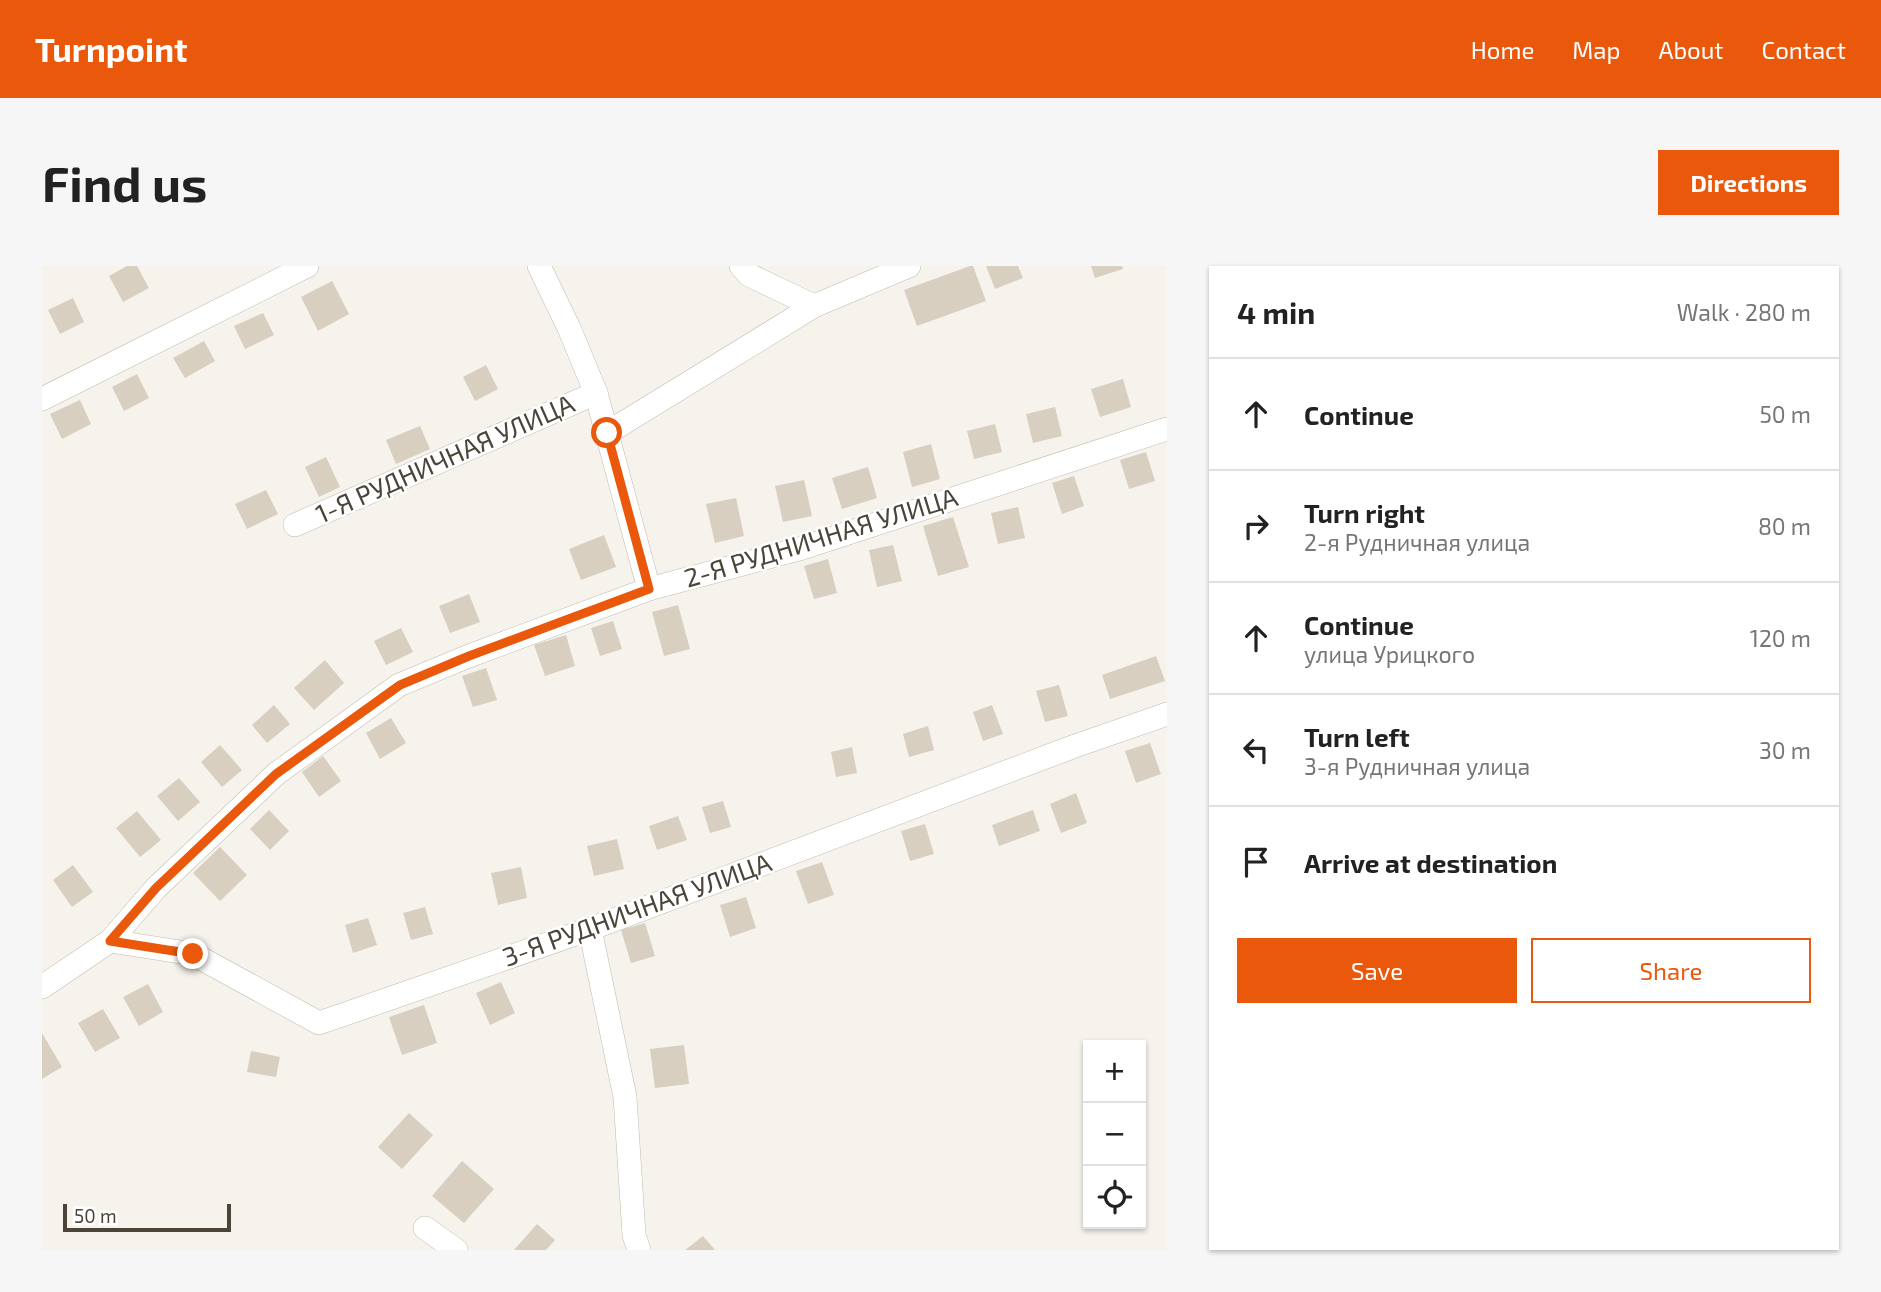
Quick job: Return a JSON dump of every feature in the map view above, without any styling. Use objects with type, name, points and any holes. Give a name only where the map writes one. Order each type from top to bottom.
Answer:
[{"type":"street","points":[[42,398],[307,266]]},
{"type":"street","points":[[539,266],[596,393],[649,589]]},
{"type":"street","points":[[741,266],[749,275],[814,306]]},
{"type":"street","name":"1-Я РУДНИЧНАЯ УЛИЦА","points":[[607,433],[814,306],[909,266]]},
{"type":"street","name":"1-Я РУДНИЧНАЯ УЛИЦА","points":[[295,525],[596,393]]},
{"type":"street","name":"2-Я РУДНИЧНАЯ УЛИЦА","points":[[42,987],[110,941],[156,888],[276,774],[400,685],[469,656],[649,589],[799,549],[1167,429]]},
{"type":"street","name":"3-Я РУДНИЧНАЯ УЛИЦА","points":[[110,941],[193,954],[318,1023],[590,929],[1167,714]]},
{"type":"street","points":[[590,929],[625,1097],[634,1235],[639,1250]]},
{"type":"street","points":[[425,1228],[456,1250]]},
{"type":"building","points":[[127,266],[137,266],[149,288],[123,302],[109,276]]},
{"type":"building","points":[[973,266],[986,301],[917,326],[904,290]]},
{"type":"building","points":[[986,266],[1018,266],[1023,278],[995,289]]},
{"type":"building","points":[[1091,266],[1122,266],[1123,269],[1095,278]]},
{"type":"building","points":[[332,281],[349,314],[318,331],[301,297]]},
{"type":"building","points":[[73,298],[84,322],[60,334],[48,310]]},
{"type":"building","points":[[263,313],[274,335],[245,349],[234,326]]},
{"type":"building","points":[[204,341],[215,361],[185,378],[173,358]]},
{"type":"building","points":[[486,365],[498,389],[475,401],[463,377]]},
{"type":"building","points":[[137,374],[149,398],[124,411],[112,387]]},
{"type":"building","points":[[1123,379],[1131,407],[1100,417],[1091,389]]},
{"type":"building","points":[[80,400],[91,424],[62,439],[50,414]]},
{"type":"building","points":[[1055,407],[1062,436],[1033,443],[1026,414]]},
{"type":"building","points":[[995,424],[1002,452],[974,459],[967,431]]},
{"type":"building","points":[[420,426],[430,449],[396,464],[386,440]]},
{"type":"building","points":[[931,444],[940,479],[912,487],[903,452]]},
{"type":"building","points":[[1146,452],[1155,481],[1129,489],[1120,460]]},
{"type":"building","points":[[326,457],[340,487],[319,497],[305,467]]},
{"type":"building","points":[[868,467],[877,498],[842,509],[832,478]]},
{"type":"building","points":[[1074,476],[1084,506],[1062,514],[1052,483]]},
{"type":"building","points":[[804,480],[812,516],[783,522],[775,486]]},
{"type":"building","points":[[266,490],[278,514],[247,529],[235,504]]},
{"type":"building","points":[[736,498],[744,536],[715,543],[706,504]]},
{"type":"building","points":[[1018,507],[1025,538],[998,544],[991,513]]},
{"type":"building","points":[[953,517],[969,567],[938,576],[923,526]]},
{"type":"building","points":[[604,535],[616,567],[581,580],[569,549]]},
{"type":"building","points":[[893,545],[902,581],[877,587],[869,550]]},
{"type":"building","points":[[828,559],[837,593],[814,599],[804,566]]},
{"type":"building","points":[[469,594],[480,622],[450,633],[439,606]]},
{"type":"building","points":[[678,605],[690,649],[664,656],[652,612]]},
{"type":"building","points":[[613,621],[622,649],[600,656],[591,628]]},
{"type":"building","points":[[401,628],[413,652],[386,665],[374,641]]},
{"type":"building","points":[[566,635],[575,666],[545,676],[534,645]]},
{"type":"building","points":[[1156,656],[1165,681],[1110,699],[1102,675]]},
{"type":"building","points":[[325,660],[344,683],[314,710],[294,688]]},
{"type":"building","points":[[486,668],[497,700],[473,707],[462,676]]},
{"type":"building","points":[[1059,685],[1068,716],[1045,722],[1036,691]]},
{"type":"building","points":[[274,705],[290,724],[267,743],[252,725]]},
{"type":"building","points":[[992,705],[1003,734],[983,741],[973,712]]},
{"type":"building","points":[[391,718],[406,743],[380,759],[366,733]]},
{"type":"building","points":[[928,726],[934,750],[909,757],[903,734]]},
{"type":"building","points":[[1150,743],[1161,774],[1136,783],[1125,751]]},
{"type":"building","points":[[220,745],[242,770],[222,787],[201,762]]},
{"type":"building","points":[[852,747],[857,773],[836,777],[831,752]]},
{"type":"building","points":[[323,756],[341,781],[319,797],[302,772]]},
{"type":"building","points":[[179,778],[200,802],[178,821],[157,796]]},
{"type":"building","points":[[1076,793],[1087,823],[1061,833],[1050,804]]},
{"type":"building","points":[[723,801],[731,827],[710,833],[702,807]]},
{"type":"building","points":[[269,810],[289,831],[270,850],[250,829]]},
{"type":"building","points":[[1033,810],[1040,831],[999,846],[992,825]]},
{"type":"building","points":[[137,811],[161,840],[140,857],[116,828]]},
{"type":"building","points":[[678,816],[687,840],[657,850],[649,826]]},
{"type":"building","points":[[925,824],[934,854],[910,861],[901,831]]},
{"type":"building","points":[[617,839],[624,869],[594,876],[587,846]]},
{"type":"building","points":[[220,847],[247,875],[220,901],[193,873]]},
{"type":"building","points":[[822,862],[834,895],[808,904],[796,871]]},
{"type":"building","points":[[73,865],[93,892],[72,907],[53,880]]},
{"type":"building","points":[[521,867],[527,898],[498,905],[491,873]]},
{"type":"building","points":[[746,897],[756,928],[730,937],[720,905]]},
{"type":"building","points":[[425,907],[433,934],[411,940],[403,913]]},
{"type":"building","points":[[368,918],[377,945],[353,953],[345,925]]},
{"type":"building","points":[[645,923],[655,956],[631,963],[621,930]]},
{"type":"building","points":[[501,982],[515,1013],[490,1025],[476,993]]},
{"type":"building","points":[[148,984],[163,1012],[139,1026],[123,997]]},
{"type":"building","points":[[424,1005],[437,1043],[402,1055],[389,1017]]},
{"type":"building","points":[[103,1009],[120,1038],[95,1052],[78,1023]]},
{"type":"building","points":[[42,1033],[62,1067],[42,1079]]},
{"type":"building","points":[[684,1045],[689,1084],[655,1088],[650,1049]]},
{"type":"building","points":[[251,1051],[280,1057],[276,1077],[247,1072]]},
{"type":"building","points":[[409,1113],[433,1135],[402,1169],[378,1147]]},
{"type":"building","points":[[462,1161],[494,1189],[464,1223],[432,1196]]},
{"type":"building","points":[[537,1224],[555,1240],[546,1250],[514,1250]]},
{"type":"building","points":[[703,1236],[715,1250],[685,1250]]},
{"type":"route","points":[[193,954],[110,941],[156,888],[276,774],[400,685],[469,656],[649,589],[607,433]]}]
